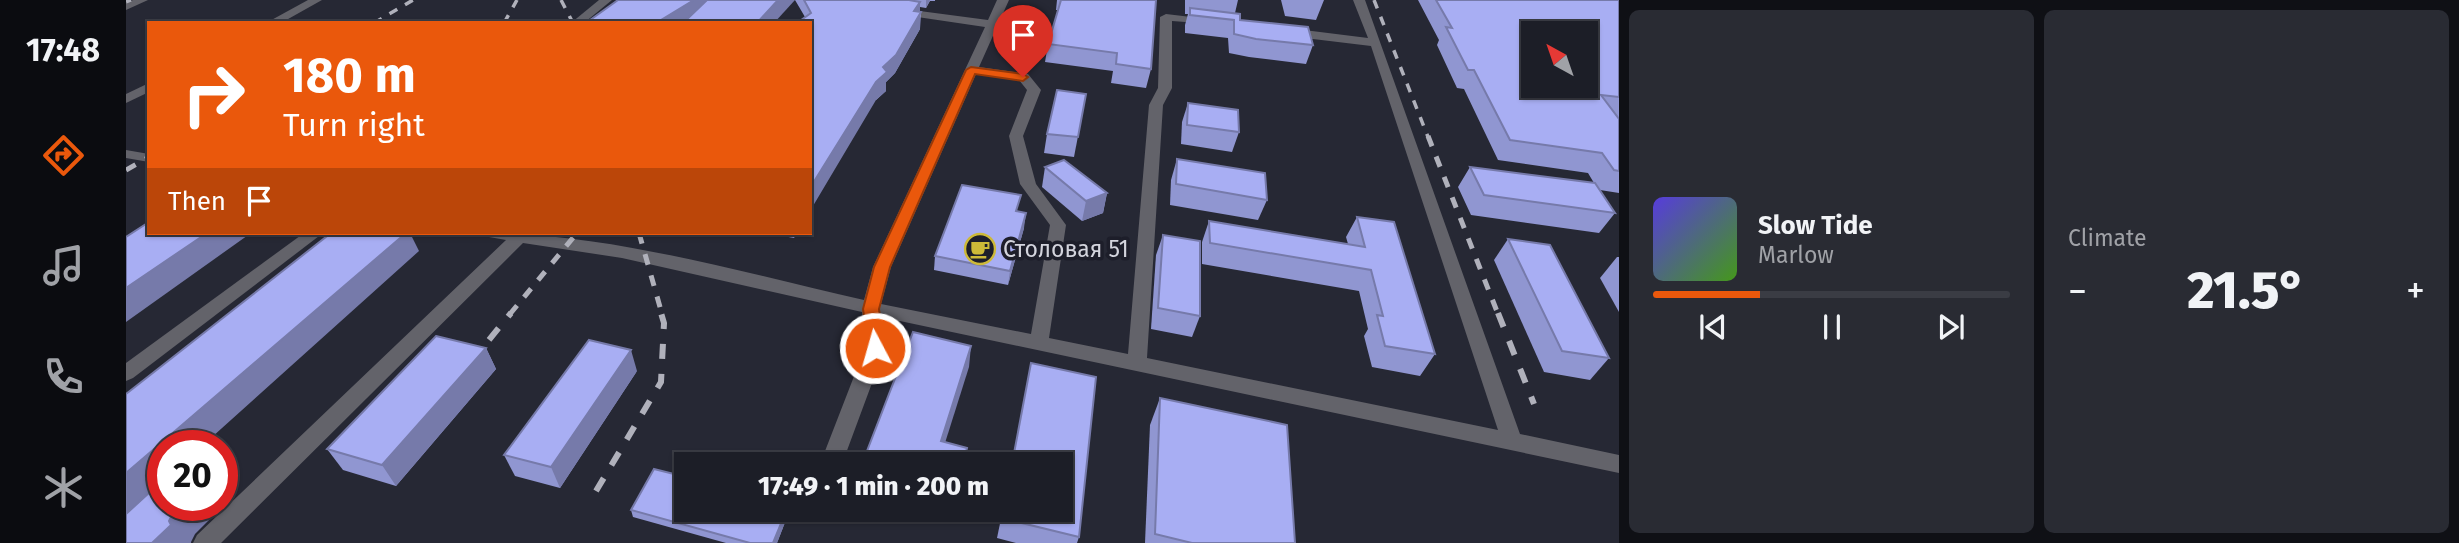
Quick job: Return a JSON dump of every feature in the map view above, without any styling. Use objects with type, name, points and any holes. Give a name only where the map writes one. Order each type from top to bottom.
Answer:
[{"type":"lane","points":[[126,7],[142,0]]},
{"type":"lane","points":[[276,21],[316,0]]},
{"type":"lane","points":[[580,21],[606,0]]},
{"type":"lane","points":[[836,452],[875,348],[871,309],[882,267],[1003,0]]},
{"type":"lane","points":[[1359,0],[1512,441]]},
{"type":"lane","points":[[889,10],[992,24]]},
{"type":"lane","points":[[1137,363],[1156,105],[1165,88],[1166,17],[1219,23]]},
{"type":"lane","points":[[1271,30],[1376,43]]},
{"type":"lane","points":[[971,70],[1023,77],[1034,90],[1016,136],[1028,184],[1058,225],[1039,343]]},
{"type":"lane","points":[[126,99],[147,88]]},
{"type":"lane","points":[[126,153],[147,158]]},
{"type":"lane","points":[[126,373],[312,235]]},
{"type":"lane","points":[[504,235],[622,252],[871,309],[1619,464]]},
{"type":"lane","points":[[205,543],[518,238]]},
{"type":"building","points":[[618,0],[694,0],[659,21],[589,21]]},
{"type":"building","points":[[707,0],[778,0],[759,21],[685,21]]},
{"type":"building","points":[[804,0],[909,0],[920,2],[914,11],[921,12],[896,55],[883,67],[887,72],[876,82],[812,185],[812,21],[800,21],[811,13]]},
{"type":"building","points":[[1061,0],[1156,0],[1151,69],[1116,64],[1117,53],[1048,44]]},
{"type":"building","points":[[1436,0],[1619,0],[1619,97],[1601,95],[1619,119],[1619,171],[1614,170],[1602,153],[1510,140],[1474,70],[1468,70],[1446,27],[1452,28]]},
{"type":"building","points":[[1190,8],[1240,14],[1240,20],[1308,27],[1313,45],[1234,34],[1234,20],[1190,15]]},
{"type":"building","points":[[1057,90],[1086,94],[1078,137],[1047,134]]},
{"type":"building","points":[[1188,103],[1238,110],[1239,132],[1187,125]]},
{"type":"building","points":[[1177,159],[1265,173],[1267,200],[1176,184]]},
{"type":"building","points":[[1064,160],[1107,193],[1086,201],[1045,167]]},
{"type":"building","points":[[1470,167],[1595,183],[1615,213],[1484,195]]},
{"type":"building","name":"Столовая 51","points":[[962,185],[1021,195],[1016,211],[1026,213],[1010,271],[935,256]]},
{"type":"building","points":[[1357,217],[1394,222],[1435,354],[1385,346],[1377,315],[1383,316],[1371,270],[1210,243],[1209,221],[1365,247]]},
{"type":"building","points":[[147,223],[147,235],[204,235],[126,288],[126,237]]},
{"type":"building","points":[[328,235],[404,235],[176,430],[147,430],[147,455],[126,473],[126,394]]},
{"type":"building","points":[[1163,235],[1200,241],[1200,316],[1158,308]]},
{"type":"building","points":[[1508,239],[1550,245],[1609,358],[1562,351]]},
{"type":"building","points":[[913,332],[971,346],[941,441],[967,448],[966,452],[867,452]]},
{"type":"building","points":[[436,336],[486,348],[382,465],[327,449]]},
{"type":"building","points":[[589,340],[631,350],[551,467],[504,455]]},
{"type":"building","points":[[1031,363],[1096,377],[1079,537],[1017,522],[1073,522],[1073,452],[1014,452]]},
{"type":"building","points":[[1160,398],[1287,425],[1295,543],[1192,543],[1155,534]]},
{"type":"building","points":[[654,469],[674,474],[674,522],[631,510]]},
{"type":"building","points":[[147,495],[147,521],[169,521],[171,525],[152,543],[126,543],[126,514]]},
{"type":"building","points":[[674,522],[782,522],[773,543],[750,543]]},
{"type":"railway","points":[[126,2],[131,0]]},
{"type":"railway","points":[[377,21],[413,0]]},
{"type":"railway","points":[[505,21],[517,0]]},
{"type":"railway","points":[[561,0],[572,21]]},
{"type":"railway","points":[[1374,0],[1428,137]]},
{"type":"railway","points":[[1428,136],[1498,314]]},
{"type":"railway","points":[[126,170],[147,158]]},
{"type":"railway","points":[[510,314],[575,235]]},
{"type":"railway","points":[[640,235],[662,314]]},
{"type":"railway","points":[[470,363],[511,313]]},
{"type":"railway","points":[[596,491],[661,382],[664,323],[661,313]]},
{"type":"railway","points":[[1498,313],[1534,404]]},
{"type":"place","name":"Столовая 51","points":[[980,249]]},
{"type":"route","points":[[875,348],[871,309],[882,267],[971,70],[1023,77]]}]
